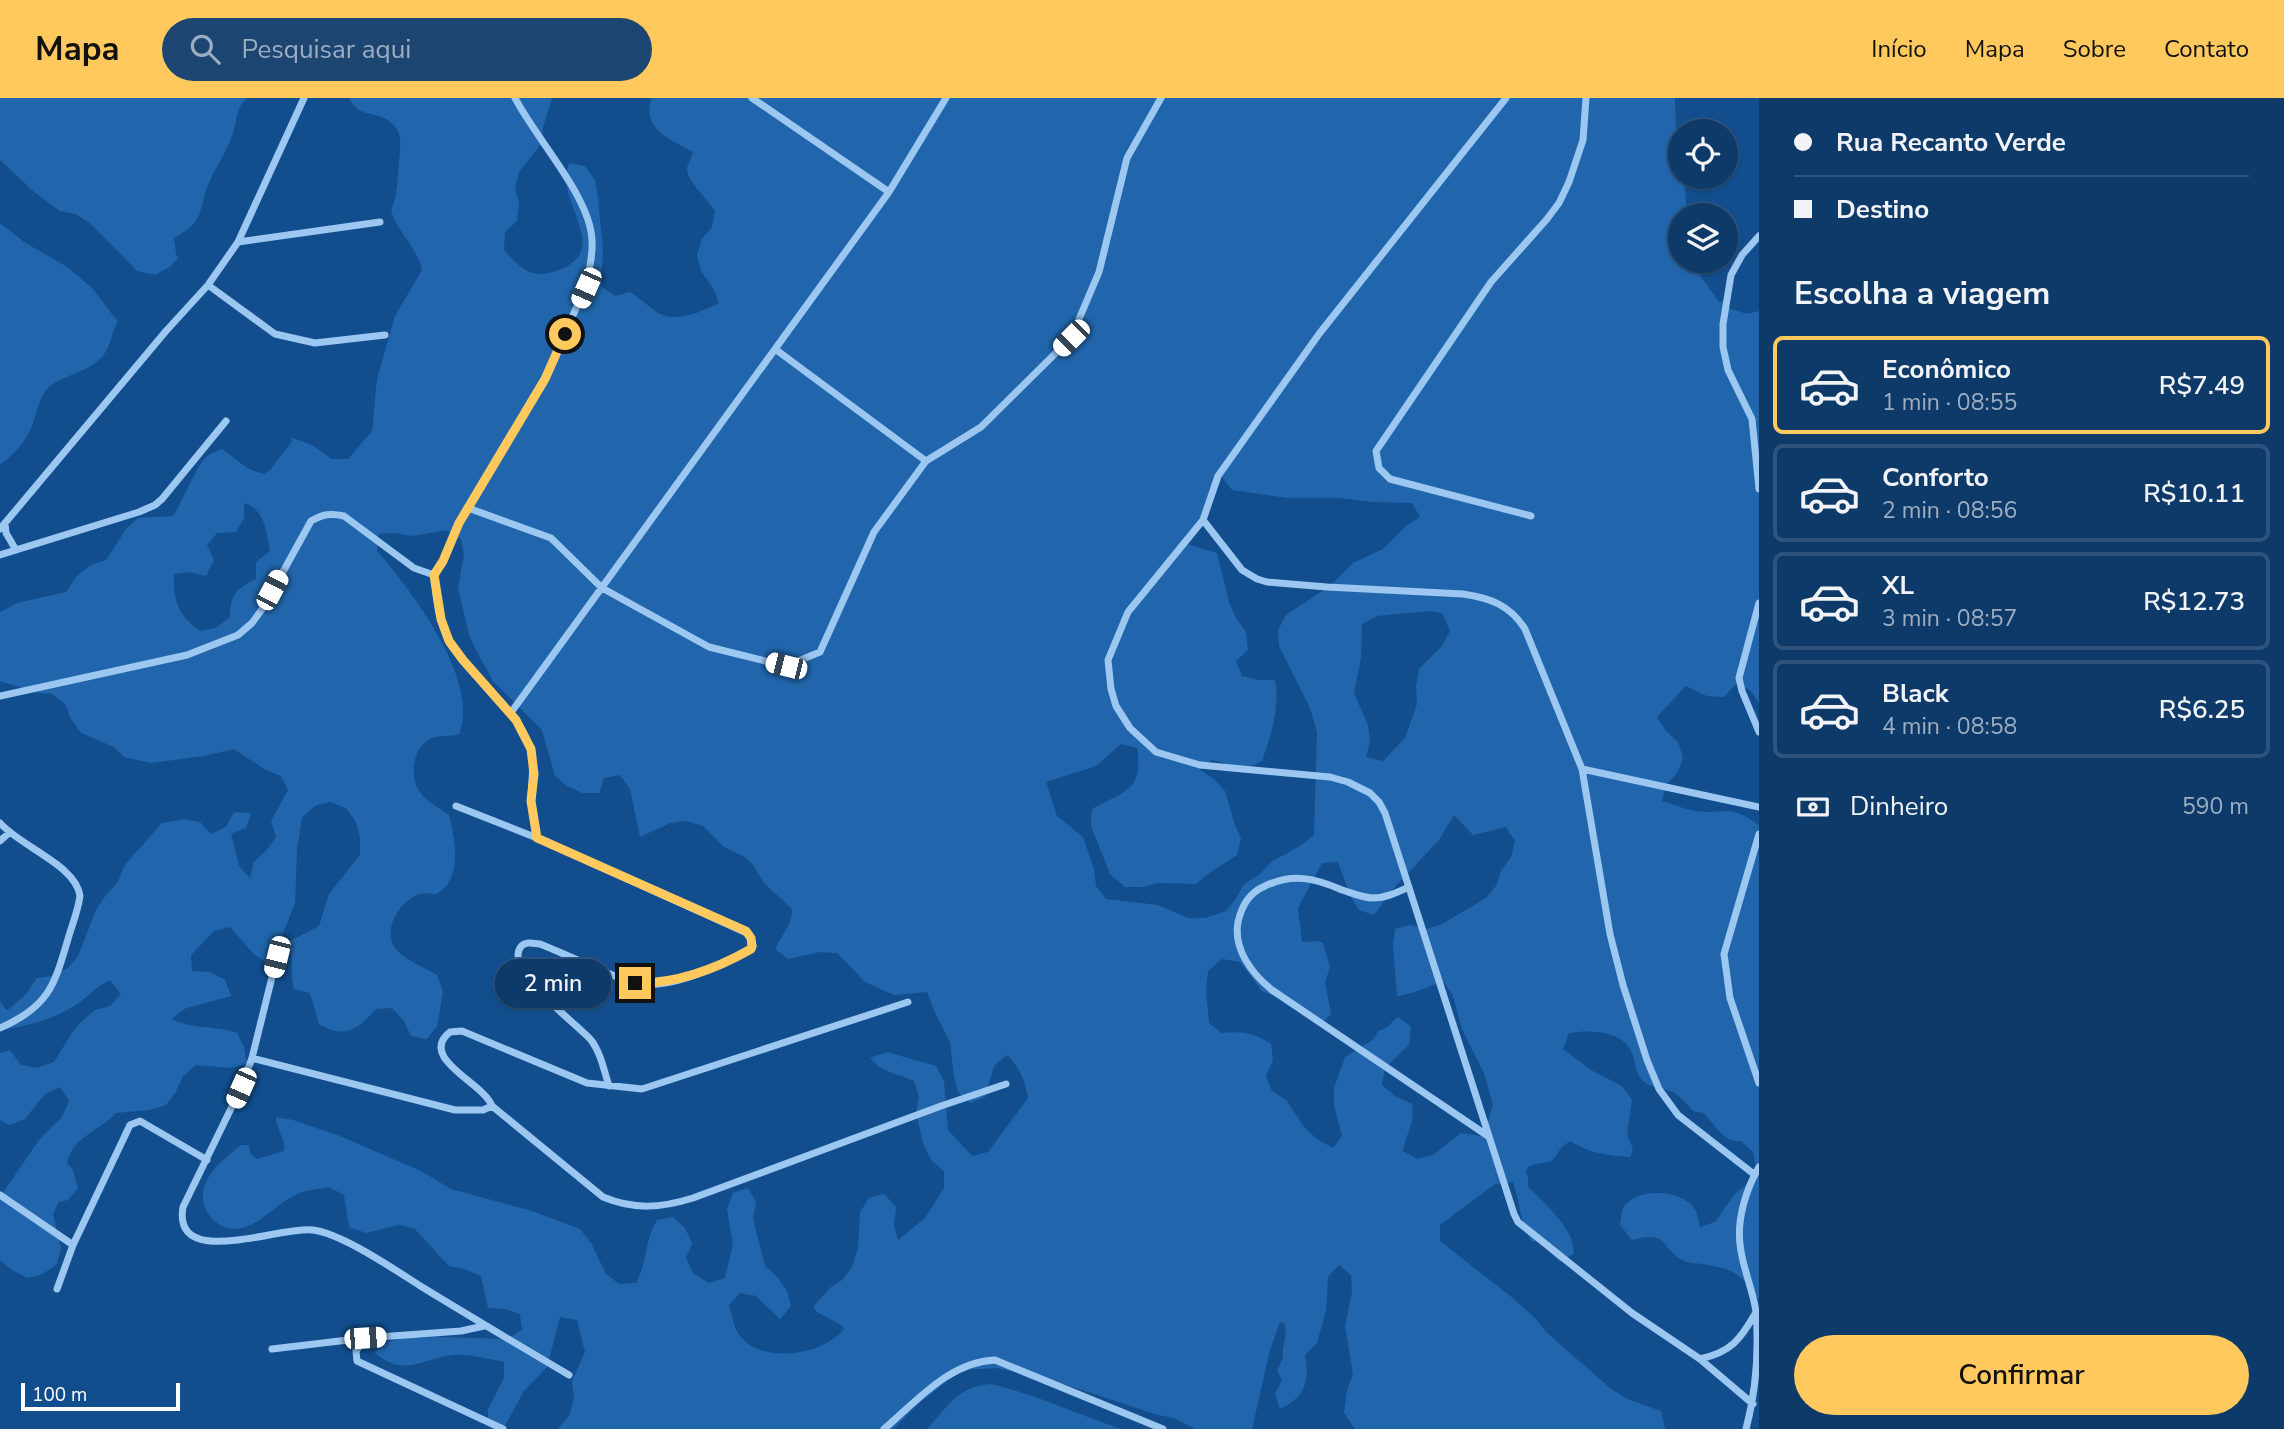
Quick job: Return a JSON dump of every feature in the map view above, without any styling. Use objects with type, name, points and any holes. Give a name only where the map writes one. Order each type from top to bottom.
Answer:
[{"type":"street","points":[[16,550],[3,526],[166,331],[208,285],[238,242],[304,98]]},
{"type":"street","points":[[515,98],[581,201],[593,238],[592,254],[586,288],[545,379],[468,508],[434,575],[441,619],[449,641],[526,736],[531,749],[534,774],[531,801],[537,838]]},
{"type":"street","points":[[752,98],[888,192]]},
{"type":"street","points":[[510,714],[888,192],[946,98]]},
{"type":"street","points":[[468,508],[551,538],[602,588],[709,647],[786,666],[820,652],[874,532],[926,461],[981,427],[1071,338],[1099,272],[1127,158],[1161,98]]},
{"type":"street","points":[[1506,98],[1319,334],[1218,476],[1203,520],[1128,612],[1108,660],[1111,690],[1116,706],[1130,727],[1156,752],[1200,765],[1330,777],[1358,785],[1378,802],[1385,813],[1518,1222],[1632,1312],[1700,1359],[1753,1404]]},
{"type":"street","points":[[1531,516],[1390,479],[1379,468],[1376,451],[1491,282],[1559,203],[1583,140],[1586,98]]},
{"type":"street","points":[[238,242],[380,222]]},
{"type":"street","points":[[1759,236],[1737,262],[1731,275],[1723,324],[1723,347],[1728,370],[1752,419],[1759,489]]},
{"type":"street","points":[[208,285],[275,334],[294,340],[315,342],[385,335]]},
{"type":"street","points":[[775,349],[926,461]]},
{"type":"street","points":[[0,555],[155,506],[226,421]]},
{"type":"street","points":[[0,696],[187,655],[238,635],[264,608],[302,533],[311,521],[321,514],[344,516],[414,568],[434,575]]},
{"type":"street","points":[[1203,520],[1242,569],[1257,579],[1327,587],[1485,597],[1507,607],[1518,617],[1582,769],[1610,934],[1623,985],[1659,1089],[1678,1115],[1757,1171],[1739,1223],[1740,1246],[1756,1313],[1757,1363],[1753,1404],[1746,1429]]},
{"type":"street","points":[[1759,603],[1739,678],[1759,732]]},
{"type":"street","points":[[1582,769],[1759,807]]},
{"type":"street","points":[[456,806],[537,838],[746,931],[753,942],[748,951],[704,970],[655,984],[635,983],[617,977],[540,944],[526,943],[522,946],[517,955],[520,967],[555,1008],[591,1040],[609,1086]]},
{"type":"street","points":[[0,823],[9,834],[67,873],[77,883],[80,896],[52,985],[41,1002],[25,1016],[0,1028]]},
{"type":"street","points":[[0,841],[9,834]]},
{"type":"street","points":[[1759,834],[1724,954],[1730,998],[1759,1083]]},
{"type":"street","points":[[1409,887],[1373,898],[1303,877],[1273,882],[1251,895],[1245,902],[1240,913],[1237,940],[1249,966],[1272,990],[1488,1136]]},
{"type":"street","points":[[277,957],[252,1058],[241,1088],[183,1207],[182,1216],[187,1232],[202,1241],[242,1240],[291,1230],[311,1229],[327,1234],[387,1265],[569,1375]]},
{"type":"street","points":[[908,1002],[642,1089],[587,1083],[462,1031],[450,1032],[440,1046],[446,1062],[483,1092],[490,1099],[492,1106],[603,1197],[636,1207],[670,1205],[693,1198],[1006,1084]]},
{"type":"street","points":[[252,1058],[455,1111],[483,1110],[492,1106]]},
{"type":"street","points":[[57,1289],[73,1245],[123,1137],[134,1122],[140,1121],[155,1128],[207,1160]]},
{"type":"street","points":[[0,1195],[73,1245]]},
{"type":"street","points":[[1700,1359],[1717,1355],[1739,1340],[1756,1313]]},
{"type":"street","points":[[272,1349],[365,1338],[461,1331],[485,1326]]},
{"type":"street","points":[[365,1338],[356,1351],[357,1361],[503,1429]]},
{"type":"street","points":[[884,1429],[960,1367],[974,1362],[995,1360],[1163,1429]]},
{"type":"shaded area","points":[[0,98],[247,98],[238,111],[232,136],[208,185],[198,217],[191,226],[174,238],[178,258],[170,267],[155,275],[137,271],[91,224],[76,214],[60,211],[33,191],[0,160]]},
{"type":"shaded area","points":[[349,98],[552,98],[541,144],[519,172],[515,188],[519,204],[517,221],[505,232],[504,250],[524,269],[542,274],[568,266],[578,256],[582,233],[568,192],[566,177],[569,163],[585,166],[595,180],[598,198],[603,249],[601,286],[615,296],[630,292],[658,313],[681,317],[719,303],[713,288],[701,271],[697,255],[702,239],[712,227],[715,211],[688,173],[687,168],[693,152],[668,138],[654,126],[649,109],[652,98],[1675,98],[1676,119],[1668,119],[1668,189],[1685,189],[1686,203],[1668,203],[1668,273],[1698,273],[1719,302],[1724,301],[1728,308],[1747,314],[1759,311],[1759,703],[1751,691],[1737,683],[1724,697],[1707,696],[1686,686],[1657,717],[1666,731],[1678,742],[1683,757],[1678,772],[1666,785],[1662,801],[1695,811],[1734,812],[1759,825],[1759,1300],[1734,1272],[1687,1262],[1654,1237],[1632,1240],[1620,1225],[1622,1210],[1629,1201],[1649,1193],[1671,1195],[1690,1204],[1696,1211],[1700,1227],[1715,1222],[1734,1195],[1747,1184],[1756,1168],[1753,1152],[1741,1141],[1725,1136],[1704,1113],[1693,1111],[1673,1092],[1642,1080],[1632,1053],[1625,1043],[1611,1035],[1569,1033],[1563,1049],[1591,1070],[1622,1086],[1632,1100],[1627,1134],[1633,1149],[1630,1157],[1599,1153],[1570,1141],[1552,1161],[1532,1165],[1527,1168],[1526,1173],[1528,1187],[1567,1230],[1574,1254],[1560,1262],[1539,1242],[1531,1241],[1513,1182],[1495,1184],[1440,1225],[1440,1241],[1509,1295],[1535,1318],[1546,1332],[1610,1388],[1627,1399],[1661,1411],[1665,1429],[1355,1429],[1344,1413],[1347,1390],[1353,1374],[1345,1326],[1352,1292],[1351,1275],[1339,1265],[1328,1277],[1326,1311],[1317,1343],[1305,1355],[1307,1373],[1304,1388],[1295,1399],[1280,1409],[1275,1394],[1282,1380],[1277,1370],[1283,1358],[1286,1332],[1284,1323],[1280,1322],[1270,1350],[1252,1429],[1195,1429],[1174,1418],[1047,1379],[996,1368],[961,1370],[918,1404],[893,1429],[558,1429],[570,1414],[574,1398],[572,1381],[585,1352],[577,1320],[560,1317],[547,1367],[524,1391],[503,1429],[492,1429],[488,1426],[488,1409],[504,1378],[504,1362],[453,1355],[404,1366],[385,1360],[374,1352],[388,1342],[404,1338],[507,1339],[522,1330],[520,1314],[505,1309],[488,1308],[481,1276],[449,1266],[414,1228],[398,1225],[366,1233],[349,1227],[344,1195],[329,1187],[297,1194],[245,1227],[226,1228],[217,1223],[204,1204],[205,1184],[210,1175],[241,1145],[249,1145],[250,1154],[257,1159],[284,1151],[276,1117],[340,1136],[421,1171],[451,1189],[532,1211],[580,1229],[591,1243],[606,1274],[619,1284],[636,1283],[657,1220],[673,1217],[685,1228],[692,1243],[686,1258],[693,1273],[709,1283],[725,1278],[733,1244],[727,1209],[733,1193],[748,1188],[756,1202],[753,1219],[765,1266],[787,1291],[791,1306],[780,1319],[756,1296],[740,1293],[729,1305],[732,1317],[738,1333],[750,1345],[763,1351],[793,1353],[822,1345],[844,1329],[813,1307],[852,1267],[858,1248],[860,1212],[869,1198],[884,1194],[896,1207],[894,1225],[898,1240],[925,1218],[944,1188],[944,1171],[932,1161],[924,1146],[916,1113],[919,1097],[914,1081],[885,1070],[870,1058],[887,1052],[936,1066],[944,1081],[948,1130],[972,1156],[988,1152],[1028,1098],[1021,1075],[1007,1055],[994,1066],[985,1097],[970,1103],[958,1092],[950,1042],[927,992],[894,995],[865,982],[837,953],[820,952],[788,959],[775,949],[789,925],[792,909],[764,883],[745,857],[724,847],[703,826],[687,821],[670,823],[640,837],[630,789],[620,775],[604,778],[599,793],[582,793],[555,776],[542,730],[493,681],[469,635],[458,588],[464,555],[461,539],[446,530],[413,536],[379,534],[377,551],[424,612],[452,663],[460,689],[463,713],[459,734],[435,737],[425,742],[416,755],[414,764],[415,780],[422,795],[449,815],[455,849],[452,874],[447,886],[437,894],[420,894],[406,902],[395,916],[391,933],[392,941],[399,952],[437,975],[443,992],[437,1026],[427,1039],[411,1036],[404,1021],[392,1008],[376,1009],[350,1030],[328,1029],[319,1024],[310,993],[294,989],[290,941],[319,926],[329,894],[360,855],[356,822],[346,808],[330,802],[315,806],[302,817],[297,850],[295,903],[277,949],[267,963],[253,953],[230,927],[214,931],[191,955],[192,971],[210,972],[225,980],[231,996],[184,1009],[172,1019],[188,1025],[237,1033],[244,1047],[247,1064],[231,1068],[196,1065],[183,1076],[166,1105],[150,1110],[116,1113],[81,1140],[70,1154],[67,1163],[73,1170],[78,1188],[68,1200],[59,1202],[53,1214],[61,1248],[57,1264],[43,1274],[28,1278],[0,1260],[0,1197],[39,1140],[62,1117],[69,1101],[60,1087],[45,1094],[25,1119],[9,1125],[0,1120],[0,1053],[10,1050],[21,1065],[37,1068],[54,1062],[82,1021],[95,1010],[110,1006],[121,994],[110,980],[75,1006],[55,1016],[0,1030],[0,1001],[6,1010],[9,1009],[27,993],[37,978],[52,976],[68,968],[78,956],[96,910],[118,882],[124,866],[162,823],[184,819],[200,822],[211,834],[226,827],[234,812],[251,813],[246,828],[231,834],[239,866],[250,878],[254,862],[276,837],[271,821],[288,790],[281,776],[264,769],[234,749],[151,763],[124,757],[114,747],[81,733],[65,704],[52,694],[34,692],[0,681],[0,612],[17,603],[66,592],[76,577],[89,566],[106,560],[126,529],[138,518],[173,516],[198,467],[210,454],[222,449],[246,467],[264,474],[271,469],[292,441],[290,438],[312,446],[331,459],[348,459],[372,431],[377,379],[395,316],[422,270],[416,254],[391,211],[397,182],[399,133],[386,119],[357,108]],"holes":[[[1222,477],[1232,490],[1287,498],[1340,498],[1412,503],[1420,517],[1406,526],[1383,549],[1353,563],[1330,586],[1286,615],[1278,630],[1279,646],[1310,708],[1317,732],[1314,835],[1271,862],[1260,874],[1244,884],[1226,911],[1205,918],[1188,918],[1158,905],[1106,899],[1096,886],[1094,869],[1083,837],[1057,816],[1046,782],[1096,766],[1121,744],[1137,748],[1137,773],[1129,788],[1092,809],[1091,826],[1110,874],[1125,887],[1159,883],[1196,884],[1237,855],[1241,839],[1225,791],[1214,779],[1200,770],[1212,760],[1245,769],[1262,761],[1274,721],[1276,691],[1275,680],[1242,676],[1236,661],[1248,650],[1246,632],[1229,602],[1217,553],[1184,543],[1213,499]],[[244,503],[261,516],[270,551],[256,562],[256,579],[235,593],[230,617],[216,628],[200,631],[178,607],[174,574],[190,572],[206,576],[214,560],[207,545],[217,533],[236,532],[244,518]],[[1429,611],[1442,613],[1450,631],[1442,646],[1419,669],[1417,704],[1405,738],[1383,761],[1366,757],[1370,741],[1368,725],[1354,693],[1361,658],[1362,624],[1377,616]],[[1454,815],[1473,835],[1506,827],[1515,841],[1511,857],[1501,871],[1496,886],[1486,898],[1442,924],[1427,929],[1410,925],[1395,929],[1393,946],[1397,996],[1444,982],[1453,996],[1462,1029],[1484,1073],[1493,1105],[1488,1121],[1480,1136],[1461,1133],[1433,1155],[1417,1159],[1403,1151],[1412,1123],[1412,1104],[1395,1096],[1382,1085],[1385,1068],[1409,1045],[1411,1027],[1398,1017],[1386,1028],[1378,1031],[1374,1039],[1345,1057],[1334,1088],[1334,1105],[1342,1136],[1333,1148],[1305,1128],[1286,1100],[1272,1091],[1266,1076],[1273,1060],[1271,1044],[1248,1034],[1222,1033],[1209,1023],[1206,990],[1208,971],[1222,959],[1240,962],[1262,991],[1278,998],[1319,1026],[1331,1014],[1325,982],[1330,967],[1323,943],[1302,942],[1298,908],[1322,863],[1338,862],[1350,895],[1359,910],[1374,915],[1394,888],[1439,840]]]},
{"type":"shaded area","points":[[0,223],[24,242],[69,268],[93,289],[118,322],[106,352],[99,360],[56,382],[44,393],[28,435],[0,465]]},
{"type":"shaded area","points":[[991,1384],[1121,1429],[927,1429],[961,1393]]},
{"type":"route","points":[[565,334],[545,379],[459,523],[434,575],[436,598],[449,641],[516,720],[526,736],[533,761],[531,801],[537,838],[746,931],[753,942],[751,949],[704,970],[672,981],[635,983]]}]
